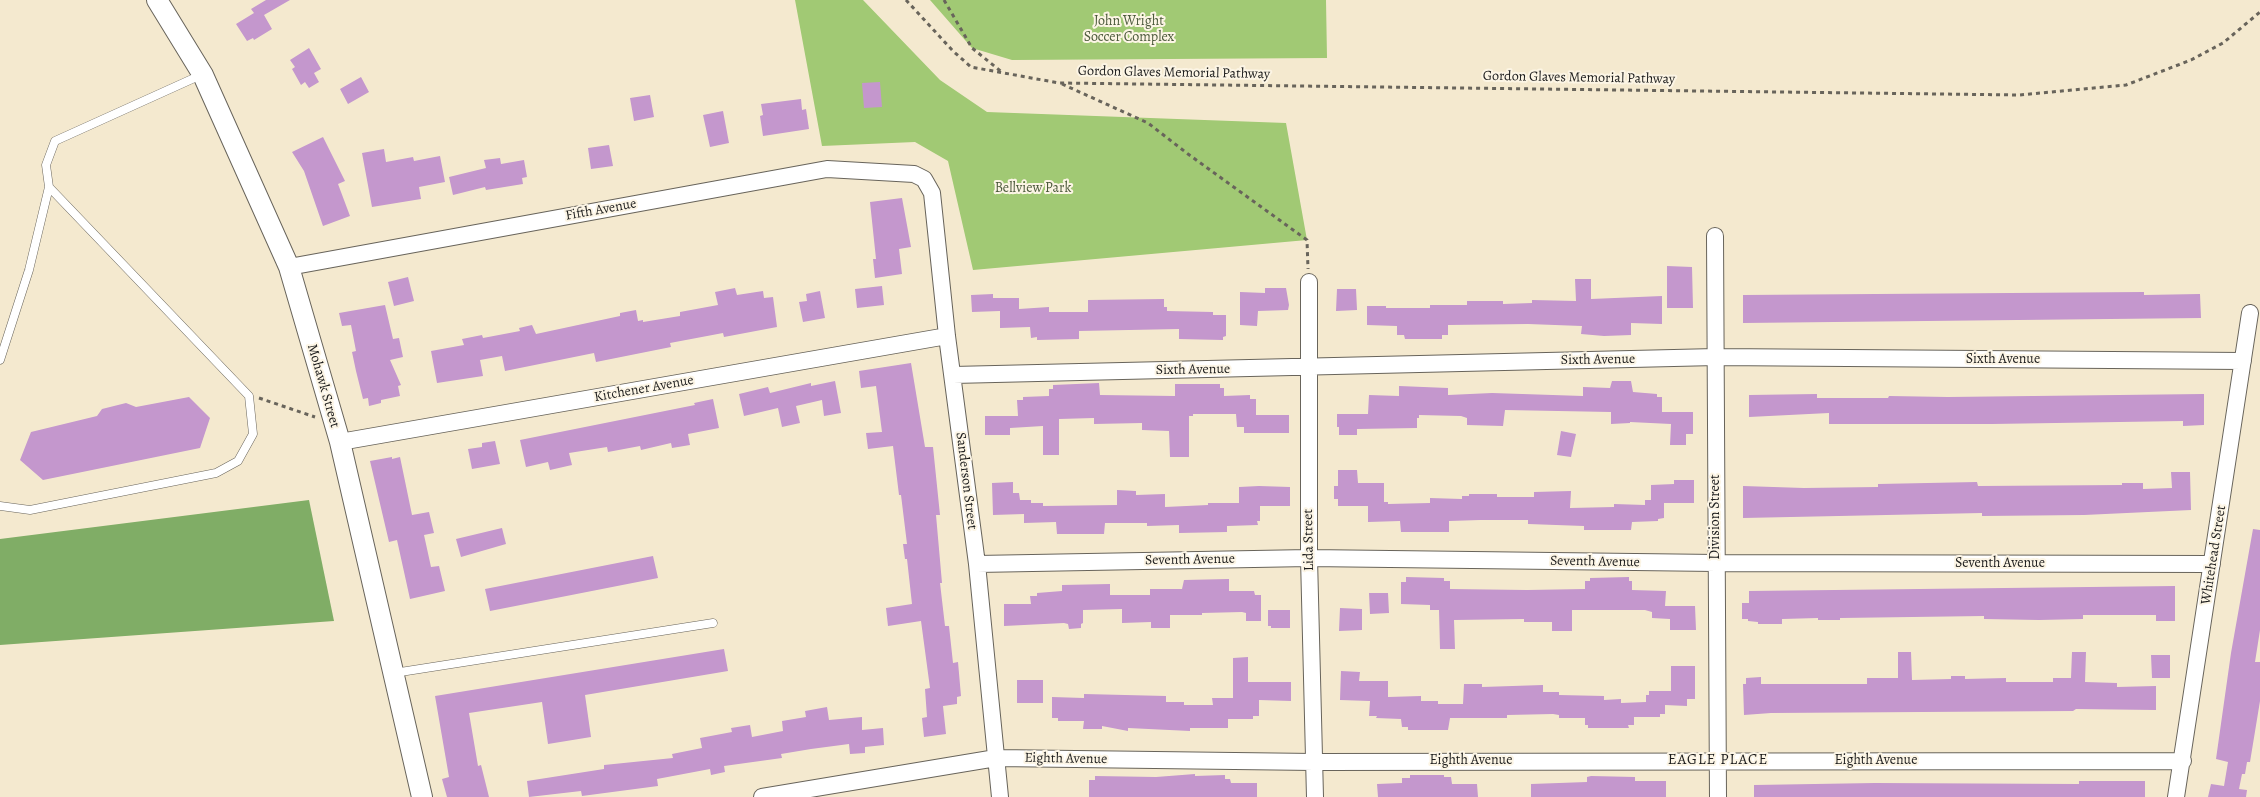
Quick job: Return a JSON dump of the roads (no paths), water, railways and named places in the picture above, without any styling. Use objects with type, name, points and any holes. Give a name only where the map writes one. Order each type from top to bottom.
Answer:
[{"type":"street","name":"Mohawk Street","points":[[157,0],[203,74],[289,267],[337,433],[422,797]]},
{"type":"street","name":"Fifth Avenue","points":[[289,267],[827,169],[914,174]]},
{"type":"street","name":"Sanderson Street","points":[[914,174],[924,179],[932,193],[947,336],[977,564],[1000,797]]},
{"type":"street","name":"Division Street","points":[[1715,236],[1718,797]]},
{"type":"street","name":"Lida Street","points":[[1309,282],[1309,558],[1315,797]]},
{"type":"street","name":"Whitehead Street","points":[[2176,797],[2183,762],[2250,313]]},
{"type":"street","name":"Kitchener Avenue","points":[[337,433],[947,336]]},
{"type":"street","name":"Sixth Avenue","points":[[952,375],[1716,357],[2243,361]]},
{"type":"street","name":"Seventh Avenue","points":[[977,564],[1309,558],[1716,563],[2212,564]]},
{"type":"street","name":"Eighth Avenue","points":[[762,797],[996,758],[1314,762],[1717,760],[2183,762]]},
{"type":"lane","points":[[0,360],[29,270],[49,186],[46,165],[55,142],[203,74]]},
{"type":"lane","points":[[0,506],[30,510],[216,473],[238,461],[253,434],[249,396],[49,186]]},
{"type":"lane","points":[[393,673],[713,624]]},
{"type":"district","name":"EAGLE PLACE","points":[[1718,760]]},
{"type":"park label","name":"John Wright Soccer Complex","points":[[1129,30]]},
{"type":"park label","name":"Bellview Park","points":[[1033,189]]}]
